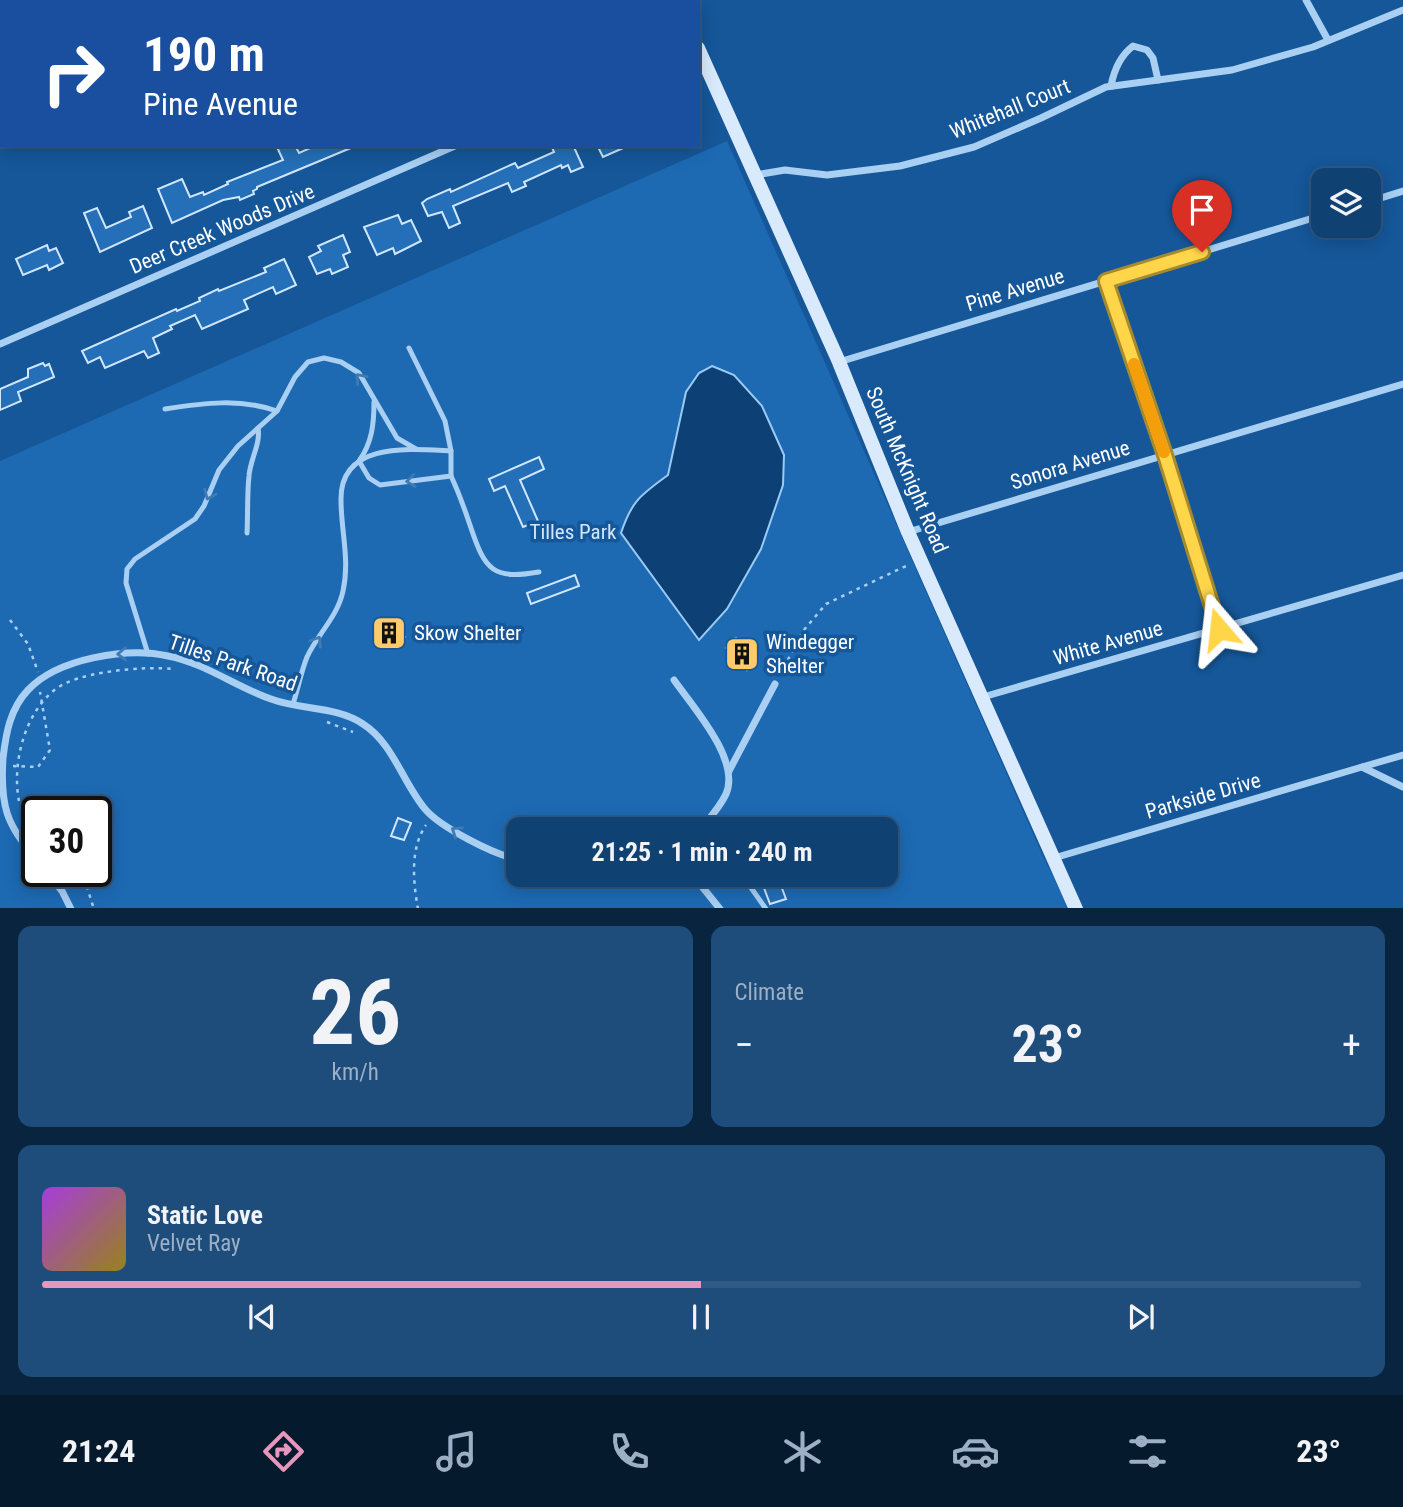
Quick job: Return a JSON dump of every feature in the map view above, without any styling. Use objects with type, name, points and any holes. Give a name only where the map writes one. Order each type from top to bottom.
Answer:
[{"type":"main road","name":"South McKnight Road","points":[[700,53],[839,362],[908,533],[1076,908]]},
{"type":"street","points":[[1306,0],[1328,40]]},
{"type":"street","name":"Whitehall Court","points":[[754,175],[785,170],[827,175],[900,166],[974,147],[1111,86],[1232,70],[1328,40],[1403,10]]},
{"type":"street","points":[[1111,86],[1121,59],[1133,46],[1147,50],[1153,58],[1158,80]]},
{"type":"street","name":"Deer Creek Woods Drive","points":[[0,344],[452,147]]},
{"type":"street","points":[[1381,198],[1403,191]]},
{"type":"street","name":"Pine Avenue","points":[[839,362],[1311,219]]},
{"type":"street","points":[[1106,281],[1165,455],[1219,629]]},
{"type":"street","name":"Sonora Avenue","points":[[908,533],[1403,384]]},
{"type":"street","name":"White Avenue","points":[[983,697],[1403,575]]},
{"type":"street","name":"Tilles Park Road","points":[[21,842],[8,820],[4,805],[6,730],[14,711],[29,689],[75,662],[111,654],[148,654],[188,662],[272,700],[353,718],[366,726],[396,762],[426,810],[464,837],[506,854]]},
{"type":"street","points":[[674,680],[718,744],[729,771],[730,781],[726,794],[714,817]]},
{"type":"street","points":[[729,771],[775,684]]},
{"type":"street","name":"Parkside Drive","points":[[1054,858],[1403,755]]},
{"type":"street","points":[[1362,767],[1403,787]]},
{"type":"street","points":[[59,887],[71,908]]},
{"type":"street","points":[[702,887],[720,908]]},
{"type":"lane","points":[[409,348],[445,421],[451,451],[451,476],[481,558],[488,566],[501,573],[520,575],[539,572]]},
{"type":"lane","points":[[148,654],[126,583],[127,569],[135,559],[195,519],[204,506],[219,470],[238,446],[277,411],[295,377],[308,362],[324,358],[341,362],[359,373],[397,438],[416,449]]},
{"type":"lane","points":[[165,409],[228,402],[252,403],[277,411]]},
{"type":"lane","points":[[293,704],[307,656],[343,595],[347,565],[340,501],[342,480],[359,461],[370,440],[374,423],[374,402]]},
{"type":"lane","points":[[247,533],[248,478],[260,437],[258,428]]},
{"type":"lane","points":[[359,461],[386,451],[451,451]]},
{"type":"lane","points":[[359,461],[369,478],[380,485],[451,476]]},
{"type":"lane","points":[[751,887],[766,908]]},
{"type":"path","points":[[775,684],[803,631],[826,604],[920,559]]},
{"type":"path","points":[[3,766],[38,766],[50,750],[44,726],[41,681],[28,645],[10,620]]},
{"type":"path","points":[[21,814],[16,781],[21,747],[31,720],[43,701],[64,684],[88,675],[148,667],[181,669]]},
{"type":"path","points":[[327,722],[359,734]]},
{"type":"path","points":[[418,908],[414,857],[419,835],[428,822]]},
{"type":"path","points":[[87,887],[94,908]]},
{"type":"green space","name":"Tilles Park","points":[[727,141],[1042,854],[1069,908],[0,908],[0,461]]},
{"type":"shaded area","points":[[712,366],[734,375],[762,406],[784,455],[783,485],[761,549],[727,609],[699,640],[621,533],[638,499],[668,475],[686,392],[699,373]]},
{"type":"building","points":[[277,147],[296,147],[299,153],[312,147],[353,147],[257,187],[253,191],[254,194],[240,200],[239,197],[223,200],[172,223],[158,189],[182,179],[190,197],[203,192],[204,195],[228,184],[227,182],[283,160]]},
{"type":"building","points":[[552,147],[574,147],[583,167],[571,172],[568,165],[562,168],[561,165],[524,182],[526,186],[512,192],[508,183],[453,206],[460,223],[449,228],[442,212],[428,216],[422,203],[515,163],[518,168],[554,152]]},
{"type":"building","points":[[598,147],[626,147],[603,157]]},
{"type":"building","points":[[143,206],[152,228],[100,252],[84,213],[97,208],[106,228],[131,217],[129,212]]},
{"type":"building","points":[[398,215],[402,224],[411,220],[421,241],[395,254],[393,248],[377,255],[364,227]]},
{"type":"building","points":[[343,235],[350,252],[343,255],[348,267],[332,274],[330,269],[317,274],[309,257],[321,251],[318,246]]},
{"type":"building","points":[[47,245],[49,251],[56,248],[63,263],[49,270],[47,265],[23,275],[16,259]]},
{"type":"building","points":[[284,259],[296,285],[276,294],[273,287],[244,300],[248,309],[202,329],[195,315],[170,326],[172,329],[153,338],[159,353],[148,358],[144,351],[105,368],[100,357],[88,363],[82,351],[200,301],[199,298],[218,289],[219,291],[266,272],[264,268]]},
{"type":"building","points":[[43,363],[45,366],[49,364],[54,377],[18,392],[21,401],[0,410],[0,389],[28,377],[28,369]]},
{"type":"building","points":[[539,457],[544,469],[520,480],[538,521],[523,527],[505,486],[494,491],[489,479]]},
{"type":"building","points":[[575,575],[579,586],[531,604],[527,593]]},
{"type":"building","name":"Skow Shelter","points":[[382,619],[405,637],[397,647],[374,629]]},
{"type":"building","name":"Windegger Shelter","points":[[736,638],[757,660],[747,670],[726,648]]},
{"type":"building","points":[[398,818],[411,823],[404,840],[391,836]]},
{"type":"building","points":[[782,887],[786,899],[770,904],[764,888]]},
{"type":"slow traffic","points":[[1134,364],[1164,452]]},
{"type":"place","name":"Skow Shelter","points":[[389,633]]},
{"type":"place","name":"Windegger Shelter","points":[[742,654]]},
{"type":"route","points":[[1202,252],[1106,281],[1165,455],[1219,629]]}]
